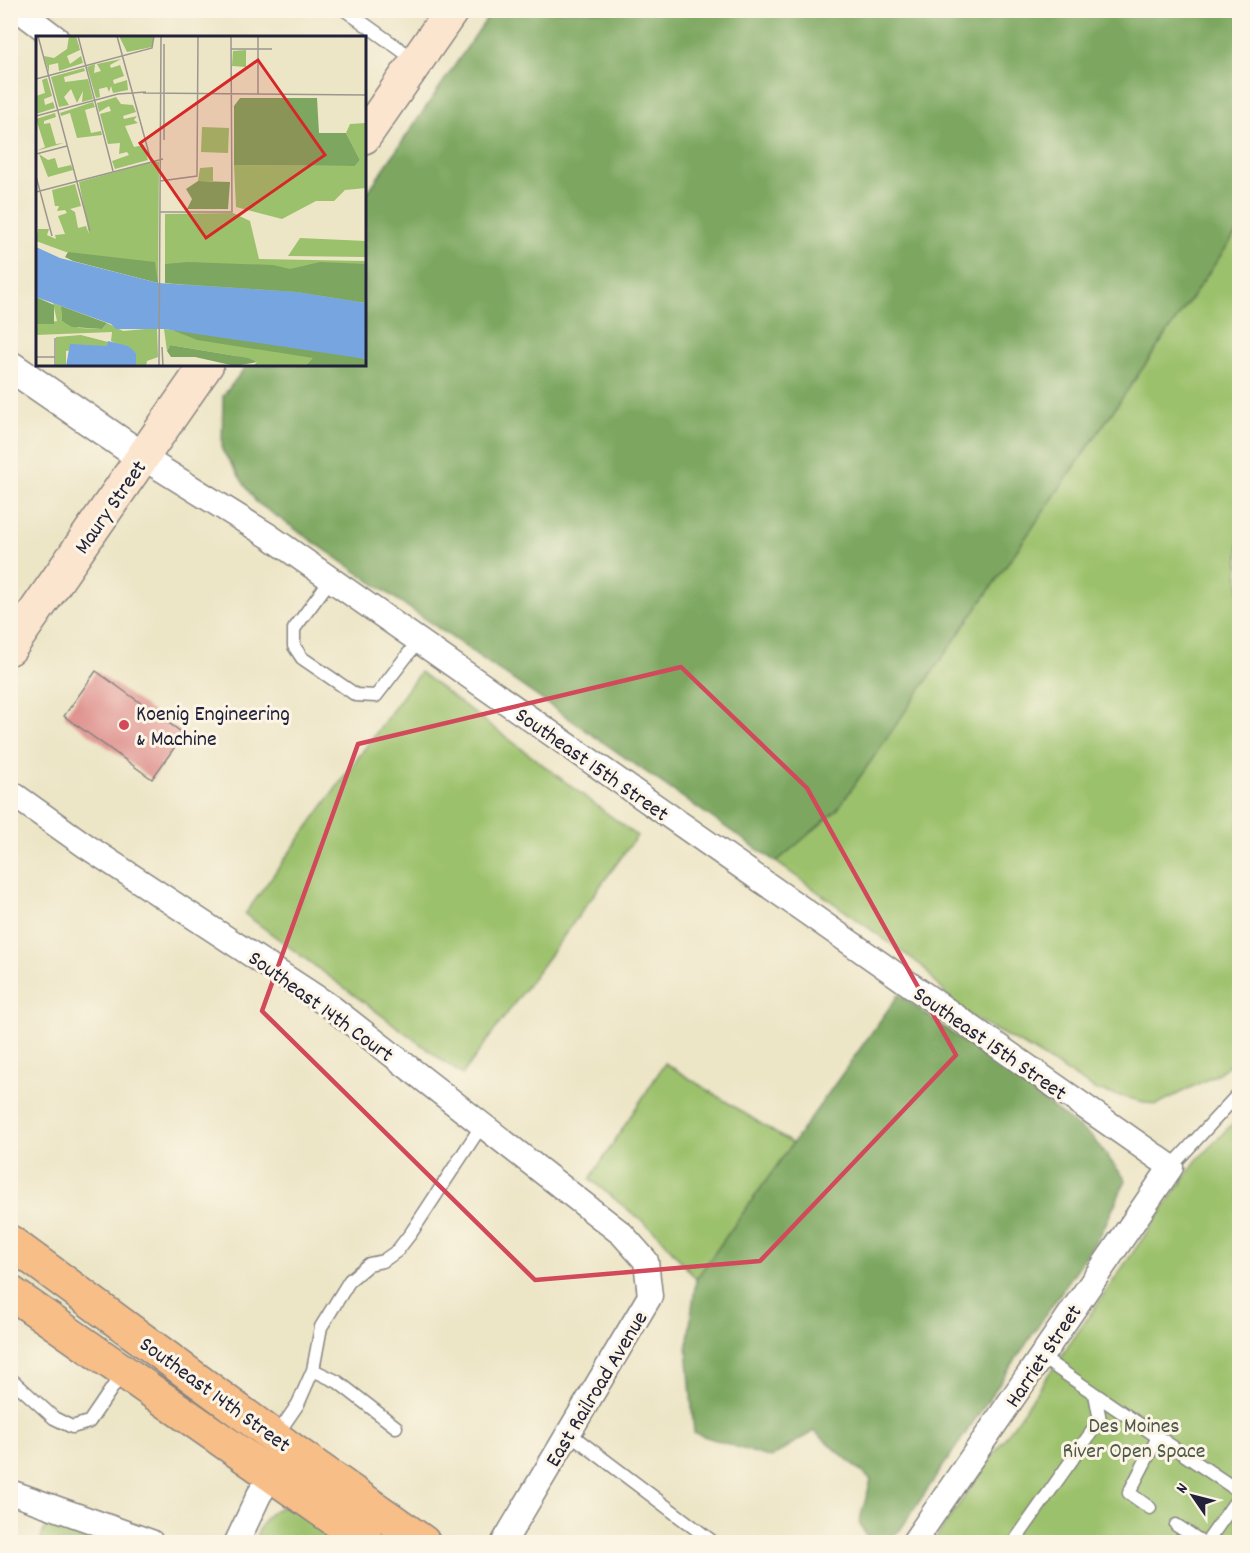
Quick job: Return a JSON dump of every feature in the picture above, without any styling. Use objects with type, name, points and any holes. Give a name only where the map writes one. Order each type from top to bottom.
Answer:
[{"type":"main road","points":[[366,134],[452,10]]},
{"type":"main road","name":"Maury Street","points":[[10,648],[206,366]]},
{"type":"main road","name":"Southeast 14th Street","points":[[10,1242],[283,1443],[423,1542]]},
{"type":"main road","name":"Southeast 14th Street","points":[[10,1292],[367,1542]]},
{"type":"street","points":[[19,10],[53,36]]},
{"type":"street","name":"Southeast 15th Street","points":[[10,366],[142,458],[269,536],[1171,1167]]},
{"type":"street","name":"Southeast 14th Court","points":[[10,792],[86,846],[331,1007],[621,1234]]},
{"type":"street","name":"Harriet Street","points":[[914,1542],[1171,1167]]},
{"type":"street","name":"East Railroad Avenue","points":[[504,1542],[650,1296],[646,1261],[621,1234]]},
{"type":"street","points":[[237,1542],[246,1520],[272,1475],[283,1443]]},
{"type":"street","points":[[10,1492],[151,1542]]},
{"type":"lane","points":[[345,10],[417,61]]},
{"type":"lane","points":[[331,579],[294,629],[294,646],[302,658],[356,695],[376,696],[418,640]]},
{"type":"lane","points":[[1171,1167],[1239,1092]]},
{"type":"lane","points":[[283,1443],[313,1370],[321,1327],[350,1280],[369,1264],[383,1261],[397,1251],[482,1125]]},
{"type":"lane","points":[[1041,1357],[1239,1494],[1204,1542],[1176,1525]]},
{"type":"lane","points":[[313,1370],[338,1382],[396,1427]]},
{"type":"lane","points":[[10,1378],[54,1418],[72,1427],[89,1422],[123,1371]]},
{"type":"lane","points":[[1014,1542],[1100,1420],[1095,1394]]},
{"type":"lane","points":[[569,1433],[713,1542]]},
{"type":"lane","points":[[1150,1508],[1129,1493],[1158,1437]]},
{"type":"highlighted area","points":[[681,667],[807,788],[956,1055],[760,1261],[535,1280],[262,1011],[358,744]]},
{"type":"green space","points":[[492,11],[1239,11],[1239,229],[837,810],[776,862],[256,502],[222,450],[223,396],[246,366],[366,366],[366,195]]},
{"type":"green space","points":[[1239,229],[1239,1058],[1214,1076],[1156,1105],[1096,1090],[1032,1050],[960,1011],[922,966],[776,862],[837,810]]},
{"type":"green space","points":[[420,672],[637,836],[462,1075],[245,914]]},
{"type":"green space","points":[[899,994],[1092,1137],[1126,1180],[1102,1232],[900,1530],[886,1542],[870,1542],[859,1523],[871,1480],[814,1431],[770,1458],[694,1433],[687,1347],[696,1279]]},
{"type":"green space","points":[[665,1063],[793,1144],[696,1279],[658,1234],[590,1179]]},
{"type":"green space","name":"Des Moines River Open Space","points":[[1239,1117],[1239,1542],[933,1542],[1196,1161]]},
{"type":"green space","points":[[282,1507],[298,1511],[343,1542],[254,1542],[267,1516]]},
{"type":"green space","points":[[46,1524],[100,1542],[40,1542]]},
{"type":"building","name":"Koenig Engineering & Machine","points":[[96,671],[184,734],[152,779],[64,716]]},
{"type":"place","name":"Koenig Engineering & Machine","points":[[124,725]]}]
